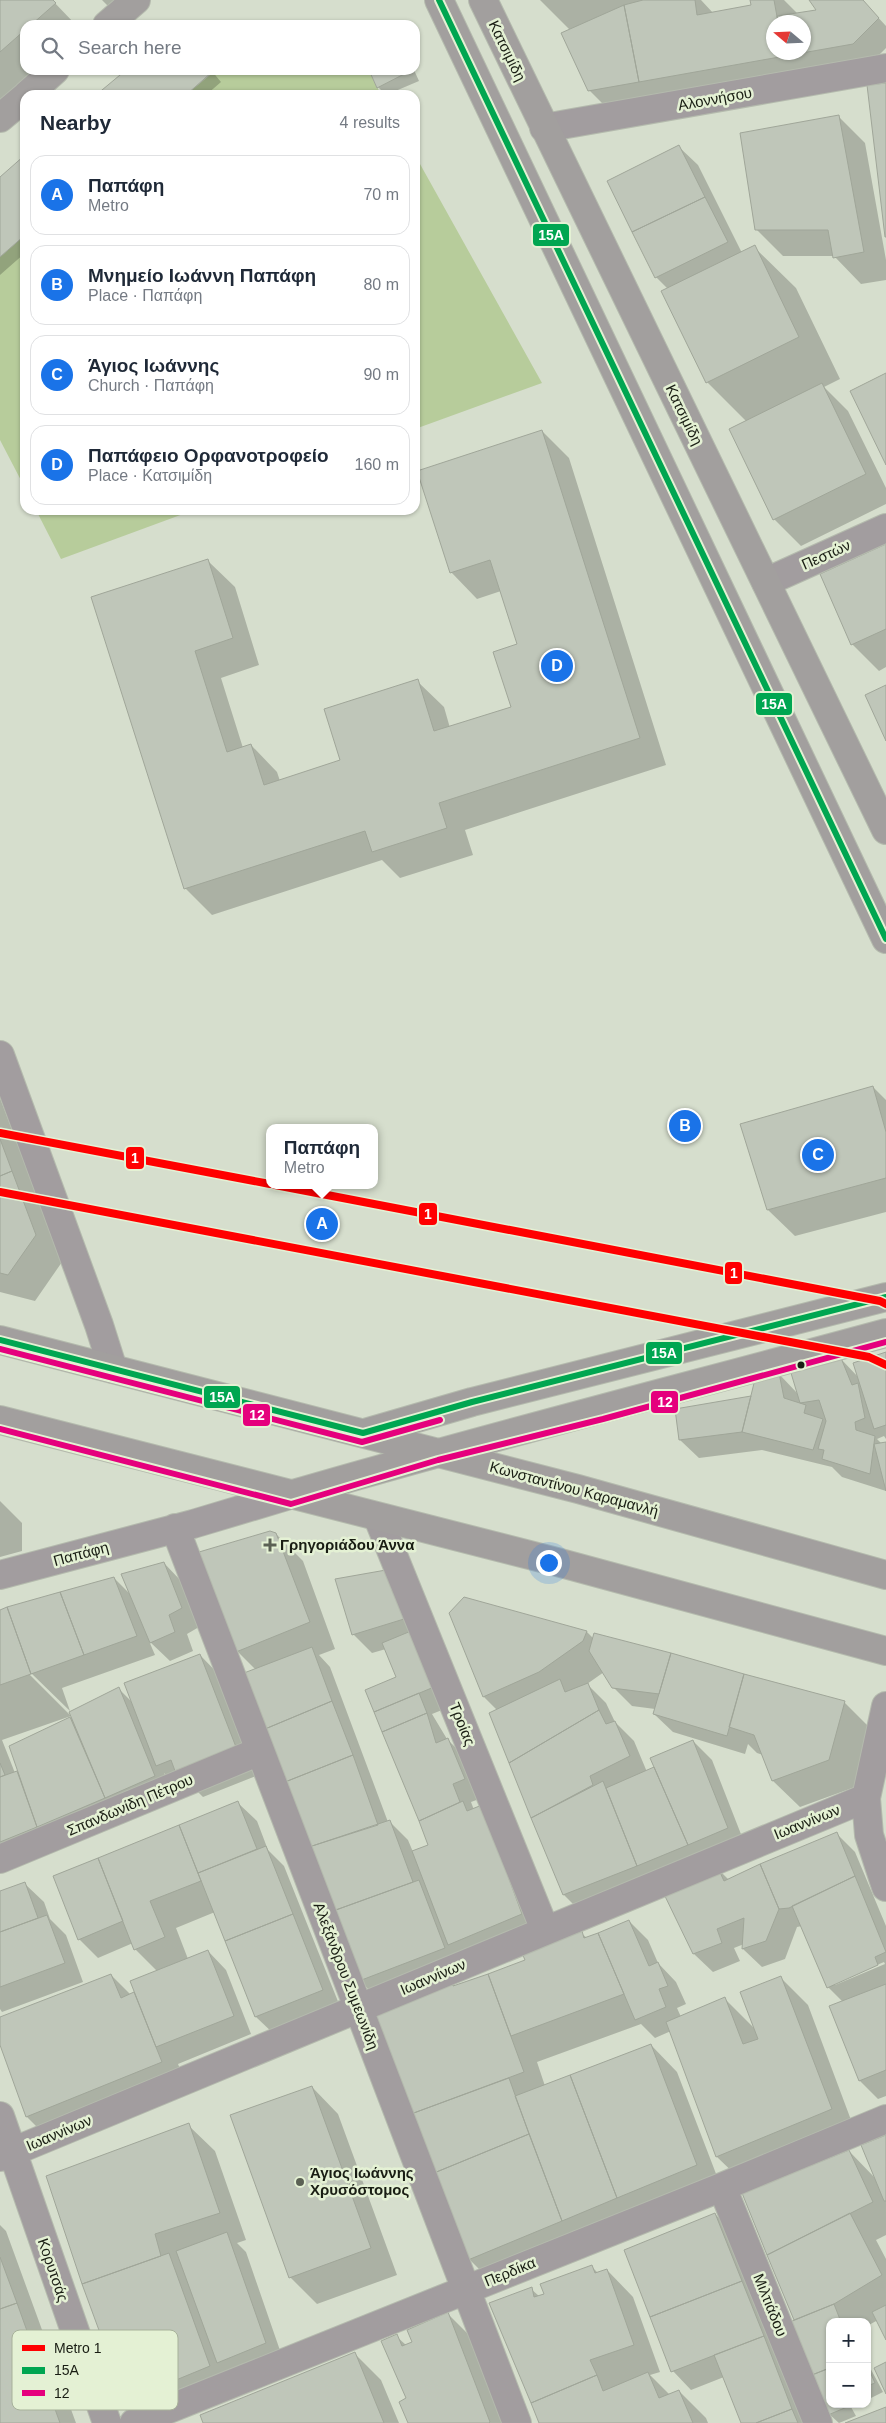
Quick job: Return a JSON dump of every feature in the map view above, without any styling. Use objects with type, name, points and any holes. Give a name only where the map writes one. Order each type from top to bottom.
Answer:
[{"type":"main road","points":[[113,20],[136,0]]},
{"type":"main road","points":[[439,0],[886,939]]},
{"type":"main road","name":"Κατσιμίδη","points":[[483,0],[886,830]]},
{"type":"main road","points":[[33,90],[50,75]]},
{"type":"main road","points":[[0,118],[20,101]]},
{"type":"main road","points":[[363,1433],[472,1402],[886,1297]]},
{"type":"main road","name":"Παπάφη","points":[[290,1495],[436,1452],[602,1411],[886,1333]]},
{"type":"main road","name":"Κωνσταντίνου Καραμανλή","points":[[0,1340],[578,1489],[886,1575]]},
{"type":"main road","points":[[0,1420],[378,1518],[557,1562],[886,1651]]},
{"type":"street","name":"Αλοννήσου","points":[[544,128],[886,68]]},
{"type":"street","name":"Πεστών","points":[[766,582],[886,528]]},
{"type":"street","points":[[0,1055],[99,1325],[113,1369]]},
{"type":"street","name":"Παπάφη","points":[[0,1576],[290,1495]]},
{"type":"street","name":"Τροίας","points":[[378,1518],[545,1930]]},
{"type":"street","name":"Αλεξάνδρου Συμεωνίδη","points":[[175,1528],[517,2423]]},
{"type":"street","points":[[886,1706],[866,1798],[869,1835],[886,1887]]},
{"type":"street","name":"Σπανδωνίδη Πέτρου","points":[[0,1859],[260,1751]]},
{"type":"street","name":"Ιωαννίνων","points":[[6,2154],[866,1798]]},
{"type":"street","name":"Κορυτσάς","points":[[0,2116],[6,2154],[72,2330]]},
{"type":"street","name":"Περδίκα","points":[[134,2423],[185,2414],[466,2290],[722,2188],[886,2119]]},
{"type":"street","name":"Μιλτιάδου","points":[[722,2188],[818,2423]]},
{"type":"street","name":"Κορυτσάς","points":[[102,2410],[107,2423]]},
{"type":"green space","points":[[210,75],[371,75],[379,90],[192,90]]},
{"type":"green space","points":[[420,164],[542,383],[420,427]]},
{"type":"green space","points":[[20,239],[20,478],[0,440],[0,257]]},
{"type":"green space","points":[[39,515],[180,515],[61,559]]},
{"type":"building","points":[[0,0],[53,0],[56,3],[37,20],[20,20],[20,34],[0,52]]},
{"type":"building","points":[[643,0],[695,0],[697,15],[751,5],[750,0],[774,0],[777,15],[766,15],[766,59],[639,82],[624,5]]},
{"type":"building","points":[[809,0],[863,0],[879,18],[853,44],[811,51],[811,15],[784,15],[816,10]]},
{"type":"building","points":[[624,5],[639,82],[588,91],[561,33]]},
{"type":"building","points":[[120,75],[209,75],[192,90],[102,90]]},
{"type":"building","points":[[371,75],[402,75],[377,88]]},
{"type":"building","points":[[886,83],[886,237],[885,237],[867,85]]},
{"type":"building","points":[[839,115],[864,252],[833,258],[828,230],[755,230],[740,133]]},
{"type":"building","points":[[679,145],[705,197],[632,232],[607,181]]},
{"type":"building","points":[[20,159],[20,239],[0,257],[0,177]]},
{"type":"building","points":[[705,197],[728,242],[655,278],[632,232]]},
{"type":"building","points":[[755,245],[799,337],[706,383],[661,291]]},
{"type":"building","points":[[886,373],[886,465],[850,391]]},
{"type":"building","points":[[822,383],[866,474],[773,520],[729,429]]},
{"type":"building","points":[[542,430],[640,738],[439,803],[447,828],[372,852],[365,831],[184,889],[91,597],[208,559],[233,638],[195,651],[227,752],[251,744],[264,785],[340,760],[324,709],[418,679],[434,731],[511,707],[493,652],[517,644],[490,560],[450,573],[420,480],[420,470]]},
{"type":"building","points":[[886,544],[886,629],[851,645],[820,574]]},
{"type":"building","points":[[886,685],[886,741],[865,695]]},
{"type":"building","points":[[873,1086],[886,1132],[886,1178],[767,1210],[740,1124]]},
{"type":"building","points":[[0,1139],[12,1171],[0,1176]]},
{"type":"building","points":[[12,1171],[36,1235],[8,1275],[0,1273],[0,1176]]},
{"type":"building","points":[[886,1352],[886,1425],[874,1429],[853,1363]]},
{"type":"building","points":[[841,1358],[852,1385],[858,1383],[865,1418],[855,1422],[856,1430],[875,1436],[870,1474],[822,1459],[824,1450],[818,1449],[826,1421],[819,1400],[800,1403],[791,1373]]},
{"type":"building","points":[[757,1371],[779,1373],[784,1398],[806,1405],[804,1413],[823,1419],[813,1450],[742,1432]]},
{"type":"building","points":[[751,1396],[742,1432],[679,1440],[675,1409]]},
{"type":"building","points":[[886,1442],[886,1491],[874,1444]]},
{"type":"building","points":[[270,1531],[276,1533],[310,1622],[236,1652],[199,1552]]},
{"type":"building","points":[[164,1562],[182,1608],[169,1615],[175,1632],[150,1643],[121,1574]]},
{"type":"building","points":[[386,1570],[404,1619],[352,1635],[335,1579]]},
{"type":"building","points":[[114,1577],[137,1636],[84,1655],[60,1592]]},
{"type":"building","points":[[60,1592],[84,1655],[31,1674],[7,1607]]},
{"type":"building","points":[[464,1597],[587,1631],[583,1641],[539,1672],[483,1697],[449,1613]]},
{"type":"building","points":[[7,1607],[31,1674],[0,1685],[0,1610]]},
{"type":"building","points":[[411,1631],[434,1687],[374,1712],[365,1690],[396,1677],[382,1643]]},
{"type":"building","points":[[594,1633],[671,1653],[659,1694],[612,1688],[589,1651]]},
{"type":"building","points":[[312,1647],[332,1701],[265,1729],[244,1673]]},
{"type":"building","points":[[671,1653],[744,1674],[727,1736],[653,1714]]},
{"type":"building","points":[[200,1654],[236,1747],[175,1771],[171,1760],[156,1766],[124,1683]]},
{"type":"building","points":[[744,1674],[845,1701],[829,1760],[772,1781],[754,1735],[729,1727]]},
{"type":"building","points":[[560,1679],[565,1692],[588,1683],[599,1710],[509,1763],[489,1713]]},
{"type":"building","points":[[119,1687],[155,1776],[105,1798],[69,1712]]},
{"type":"building","points":[[419,1693],[427,1713],[382,1732],[374,1712]]},
{"type":"building","points":[[332,1701],[353,1755],[285,1782],[265,1729]]},
{"type":"building","points":[[599,1710],[606,1724],[615,1721],[630,1756],[590,1776],[593,1785],[531,1818],[509,1763]]},
{"type":"building","points":[[427,1713],[436,1743],[448,1738],[465,1779],[453,1784],[460,1802],[419,1821],[382,1732]]},
{"type":"building","points":[[70,1717],[105,1798],[37,1827],[9,1746]]},
{"type":"building","points":[[693,1740],[728,1828],[688,1845],[650,1758]]},
{"type":"building","points":[[353,1755],[378,1825],[309,1847],[285,1782]]},
{"type":"building","points":[[0,1763],[5,1775],[0,1777]]},
{"type":"building","points":[[654,1767],[688,1845],[637,1866],[606,1788]]},
{"type":"building","points":[[17,1771],[37,1827],[0,1842],[0,1777]]},
{"type":"building","points":[[603,1781],[637,1866],[563,1895],[531,1818]]},
{"type":"building","points":[[238,1801],[257,1849],[198,1873],[179,1825]]},
{"type":"building","points":[[463,1801],[467,1811],[482,1805],[522,1914],[448,1945],[412,1851],[428,1845],[419,1821]]},
{"type":"building","points":[[390,1820],[413,1882],[333,1911],[309,1847]]},
{"type":"building","points":[[179,1825],[201,1881],[150,1901],[165,1937],[134,1950],[98,1858]]},
{"type":"building","points":[[837,1832],[855,1876],[789,1908],[779,1909],[760,1864]]},
{"type":"building","points":[[266,1846],[293,1914],[225,1941],[198,1873]]},
{"type":"building","points":[[98,1858],[123,1921],[78,1940],[53,1876]]},
{"type":"building","points":[[760,1864],[779,1909],[766,1941],[742,1949],[744,1918],[717,1929],[722,1943],[693,1954],[662,1890],[718,1868],[724,1881]]},
{"type":"building","points":[[855,1876],[886,1952],[875,1957],[878,1965],[827,1988],[792,1906]]},
{"type":"building","points":[[419,1880],[445,1948],[359,1981],[333,1911]]},
{"type":"building","points":[[25,1882],[38,1918],[0,1932],[0,1891]]},
{"type":"building","points":[[293,1914],[323,1990],[255,2017],[225,1941]]},
{"type":"building","points":[[47,1915],[65,1963],[0,1987],[0,1932]]},
{"type":"building","points":[[629,1920],[649,1966],[658,1962],[668,1986],[659,1989],[666,2007],[635,2020],[598,1933]]},
{"type":"building","points":[[582,1931],[584,1938],[598,1933],[624,1994],[511,2036],[488,1974],[525,1960],[522,1953]]},
{"type":"building","points":[[208,1950],[234,2016],[156,2047],[130,1981]]},
{"type":"building","points":[[111,1974],[121,1998],[134,1992],[162,2062],[26,2117],[0,2045],[0,2017]]},
{"type":"building","points":[[488,1974],[524,2072],[411,2114],[373,2016],[451,1979],[453,1986]]},
{"type":"building","points":[[781,1976],[832,2109],[716,2157],[666,2022],[725,1997],[743,2044],[758,2039],[740,1992]]},
{"type":"building","points":[[886,1984],[886,2070],[859,2081],[829,2006]]},
{"type":"building","points":[[651,2044],[697,2165],[617,2198],[570,2075]]},
{"type":"building","points":[[570,2075],[617,2198],[562,2221],[515,2096]]},
{"type":"building","points":[[509,2078],[529,2134],[434,2173],[411,2114]]},
{"type":"building","name":"Άγιος Ιωάννης Χρυσόστομος","points":[[312,2086],[371,2248],[289,2278],[230,2115]]},
{"type":"building","points":[[189,2123],[220,2213],[155,2234],[161,2256],[82,2284],[46,2176]]},
{"type":"building","points":[[529,2134],[562,2221],[468,2260],[434,2173]]},
{"type":"building","points":[[886,2135],[886,2201],[884,2201],[861,2145]]},
{"type":"building","points":[[849,2150],[873,2202],[767,2255],[742,2193]]},
{"type":"building","points":[[715,2213],[742,2281],[650,2317],[624,2250]]},
{"type":"building","points":[[850,2213],[882,2275],[834,2304],[794,2320],[767,2255]]},
{"type":"building","points":[[227,2232],[266,2343],[217,2363],[176,2251]]},
{"type":"building","points":[[169,2253],[210,2366],[178,2379],[178,2330],[99,2330],[82,2284]]},
{"type":"building","points":[[0,2257],[17,2303],[0,2309]]},
{"type":"building","points":[[592,2265],[595,2273],[607,2269],[634,2345],[590,2360],[597,2375],[531,2403],[489,2303],[532,2287],[534,2297],[544,2294],[540,2284]]},
{"type":"building","points":[[742,2281],[764,2336],[671,2372],[650,2317]]},
{"type":"building","points":[[17,2303],[27,2330],[12,2330],[12,2410],[55,2410],[60,2423],[0,2423],[0,2309]]},
{"type":"building","points":[[834,2304],[839,2318],[826,2318],[826,2370],[812,2375],[790,2322]]},
{"type":"building","points":[[886,2305],[886,2340],[872,2312]]},
{"type":"building","points":[[448,2312],[489,2423],[408,2423],[399,2402],[406,2398],[381,2341],[397,2334],[402,2346],[412,2342],[407,2330]]},
{"type":"building","points":[[764,2336],[792,2409],[756,2423],[741,2423],[714,2355]]},
{"type":"building","points":[[355,2352],[384,2423],[203,2423],[200,2415]]},
{"type":"building","points":[[886,2362],[886,2394],[874,2368]]},
{"type":"building","points":[[826,2369],[826,2408],[845,2408],[828,2415],[812,2375]]},
{"type":"building","points":[[648,2372],[659,2398],[679,2390],[693,2423],[539,2423],[531,2403],[597,2375],[603,2391]]},
{"type":"building","points":[[871,2374],[875,2383],[871,2384]]},
{"type":"building","points":[[886,2407],[886,2423],[845,2423]]},
{"type":"building","points":[[792,2409],[798,2423],[756,2423]]},
{"type":"metro line","name":"1","points":[[0,1133],[266,1183]]},
{"type":"metro line","name":"1","points":[[296,1189],[880,1301],[886,1304]]},
{"type":"metro line","name":"1","points":[[0,1192],[869,1357],[886,1365]]},
{"type":"transit line","name":"15Α","points":[[439,0],[886,939]]},
{"type":"transit line","name":"15Α","points":[[0,1340],[363,1433],[472,1402],[886,1297]]},
{"type":"transit line","name":"12","points":[[0,1429],[291,1504],[438,1460],[603,1419],[886,1342]]},
{"type":"transit line","name":"12","points":[[0,1349],[362,1442],[440,1420]]},
{"type":"place","name":"Παπάφειο Ορφανοτροφείο","points":[[557,666]]},
{"type":"place","name":"Μνημείο Ιωάννη Παπάφη","points":[[685,1126]]},
{"type":"place","name":"Άγιος Ιωάννης","points":[[818,1155]]},
{"type":"place","name":"Παπάφη","points":[[322,1224]]},
{"type":"place","name":"Γρηγοριάδου Άννα","points":[[270,1545]]},
{"type":"place","name":"Άγιος Ιωάννης Χρυσόστομος","points":[[300,2182]]}]
